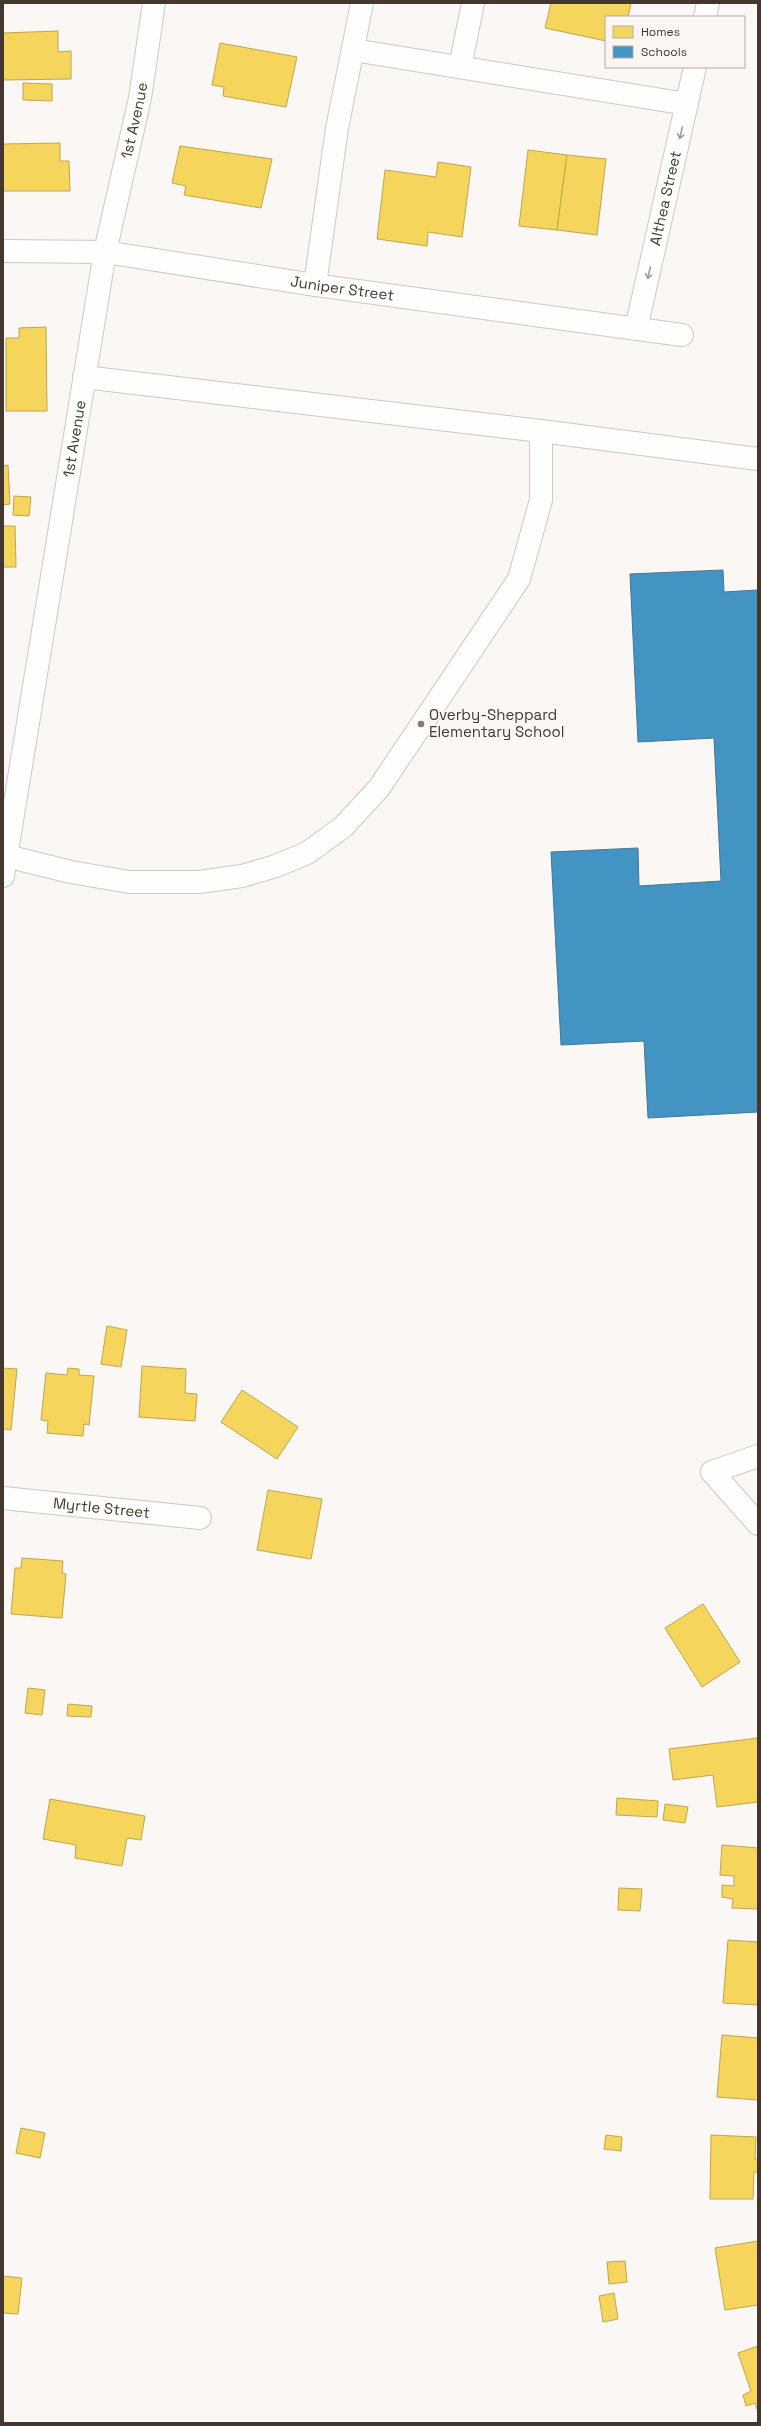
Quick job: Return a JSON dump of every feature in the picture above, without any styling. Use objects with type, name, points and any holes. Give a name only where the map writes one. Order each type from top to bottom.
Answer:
[{"type":"street","name":"1st Avenue","points":[[4,863],[105,252],[140,98],[154,3]]},
{"type":"street","points":[[315,285],[337,128],[362,3]]},
{"type":"street","points":[[460,67],[473,3]]},
{"type":"street","points":[[705,16],[708,3]]},
{"type":"street","points":[[352,50],[687,104]]},
{"type":"street","name":"Althea Street","points":[[636,329],[694,68]]},
{"type":"street","name":"Juniper Street","points":[[3,251],[105,252],[315,285],[682,335]]},
{"type":"street","points":[[84,377],[541,431],[758,459]]},
{"type":"street","points":[[4,863],[129,882],[199,882],[242,876],[276,866],[307,853],[343,827],[379,788],[519,579],[541,500],[541,431]]},
{"type":"street","points":[[758,1456],[712,1472],[758,1524]]},
{"type":"street","name":"Myrtle Street","points":[[3,1498],[200,1518]]},
{"type":"building: Homes","points":[[551,3],[631,3],[628,16],[605,16],[605,41],[545,28]]},
{"type":"building: Homes","points":[[58,31],[58,52],[71,51],[71,79],[3,80],[3,33]]},
{"type":"building: Homes","points":[[220,43],[297,57],[286,107],[223,96],[224,87],[212,85]]},
{"type":"building: Homes","points":[[23,83],[52,84],[52,101],[23,100]]},
{"type":"building: Homes","points":[[60,143],[60,161],[69,161],[70,191],[3,191],[3,144]]},
{"type":"building: Homes","points":[[180,146],[272,159],[261,208],[184,195],[186,186],[172,183]]},
{"type":"building: Homes","points":[[528,150],[567,155],[557,230],[519,226]]},
{"type":"building: Homes","points":[[567,155],[606,159],[597,235],[557,230]]},
{"type":"building: Homes","points":[[438,162],[471,167],[462,237],[428,232],[427,246],[377,239],[385,170],[436,177]]},
{"type":"building: Homes","points":[[46,327],[47,411],[6,411],[6,338],[19,338],[19,328]]},
{"type":"building: Homes","points":[[8,465],[10,504],[3,505],[3,466]]},
{"type":"building: Homes","points":[[14,496],[31,497],[29,516],[13,515]]},
{"type":"building: Homes","points":[[3,526],[15,526],[16,567],[3,567]]},
{"type":"building: Homes","points":[[107,1326],[127,1330],[121,1367],[101,1364]]},
{"type":"building: Homes","points":[[142,1366],[186,1369],[185,1393],[197,1394],[195,1421],[139,1417]]},
{"type":"building: Homes","points":[[3,1368],[17,1369],[11,1430],[3,1429]]},
{"type":"building: Homes","points":[[68,1368],[79,1369],[79,1375],[94,1376],[89,1425],[84,1424],[83,1436],[47,1433],[48,1421],[41,1420],[46,1373],[67,1375]]},
{"type":"building: Homes","points":[[242,1390],[298,1427],[277,1459],[221,1422]]},
{"type":"building: Homes","points":[[268,1490],[322,1499],[311,1559],[257,1550]]},
{"type":"building: Homes","points":[[22,1558],[63,1561],[62,1573],[66,1574],[62,1618],[11,1614],[15,1568],[21,1568]]},
{"type":"building: Homes","points":[[703,1604],[740,1662],[702,1687],[665,1628]]},
{"type":"building: Homes","points":[[28,1688],[45,1690],[42,1715],[25,1713]]},
{"type":"building: Homes","points":[[68,1704],[92,1706],[91,1717],[67,1716]]},
{"type":"building: Homes","points":[[758,1738],[758,1802],[717,1807],[713,1775],[673,1780],[669,1749]]},
{"type":"building: Homes","points":[[617,1798],[658,1801],[657,1817],[616,1815]]},
{"type":"building: Homes","points":[[50,1799],[145,1816],[141,1840],[127,1838],[122,1866],[75,1858],[76,1845],[43,1839]]},
{"type":"building: Homes","points":[[665,1804],[688,1807],[685,1823],[663,1820]]},
{"type":"building: Homes","points":[[722,1845],[758,1848],[758,1909],[732,1908],[733,1899],[722,1897],[722,1885],[734,1886],[734,1876],[720,1875]]},
{"type":"building: Homes","points":[[619,1888],[642,1889],[640,1911],[618,1910]]},
{"type":"building: Homes","points":[[728,1940],[758,1942],[758,2005],[723,2003]]},
{"type":"building: Homes","points":[[722,2035],[758,2038],[758,2100],[717,2097]]},
{"type":"building: Homes","points":[[21,2128],[45,2133],[40,2158],[16,2153]]},
{"type":"building: Homes","points":[[606,2135],[622,2137],[621,2151],[604,2149]]},
{"type":"building: Homes","points":[[711,2135],[756,2137],[755,2159],[758,2159],[758,2172],[754,2172],[753,2199],[710,2199]]},
{"type":"building: Homes","points":[[758,2241],[758,2305],[725,2310],[715,2248]]},
{"type":"building: Homes","points":[[625,2261],[627,2282],[609,2284],[607,2262]]},
{"type":"building: Homes","points":[[3,2276],[22,2278],[18,2314],[3,2313]]},
{"type":"building: Homes","points":[[614,2293],[618,2319],[603,2322],[599,2296]]},
{"type":"building: Homes","points":[[758,2346],[758,2412],[755,2403],[746,2406],[743,2395],[751,2391],[738,2353]]},
{"type":"building: Schools","points":[[723,570],[724,592],[758,590],[758,1112],[648,1118],[644,1041],[561,1045],[551,852],[638,848],[639,886],[721,881],[714,738],[638,742],[630,574]]},
{"type":"place","name":"Overby-Sheppard Elementary School","points":[[421,724]]}]
